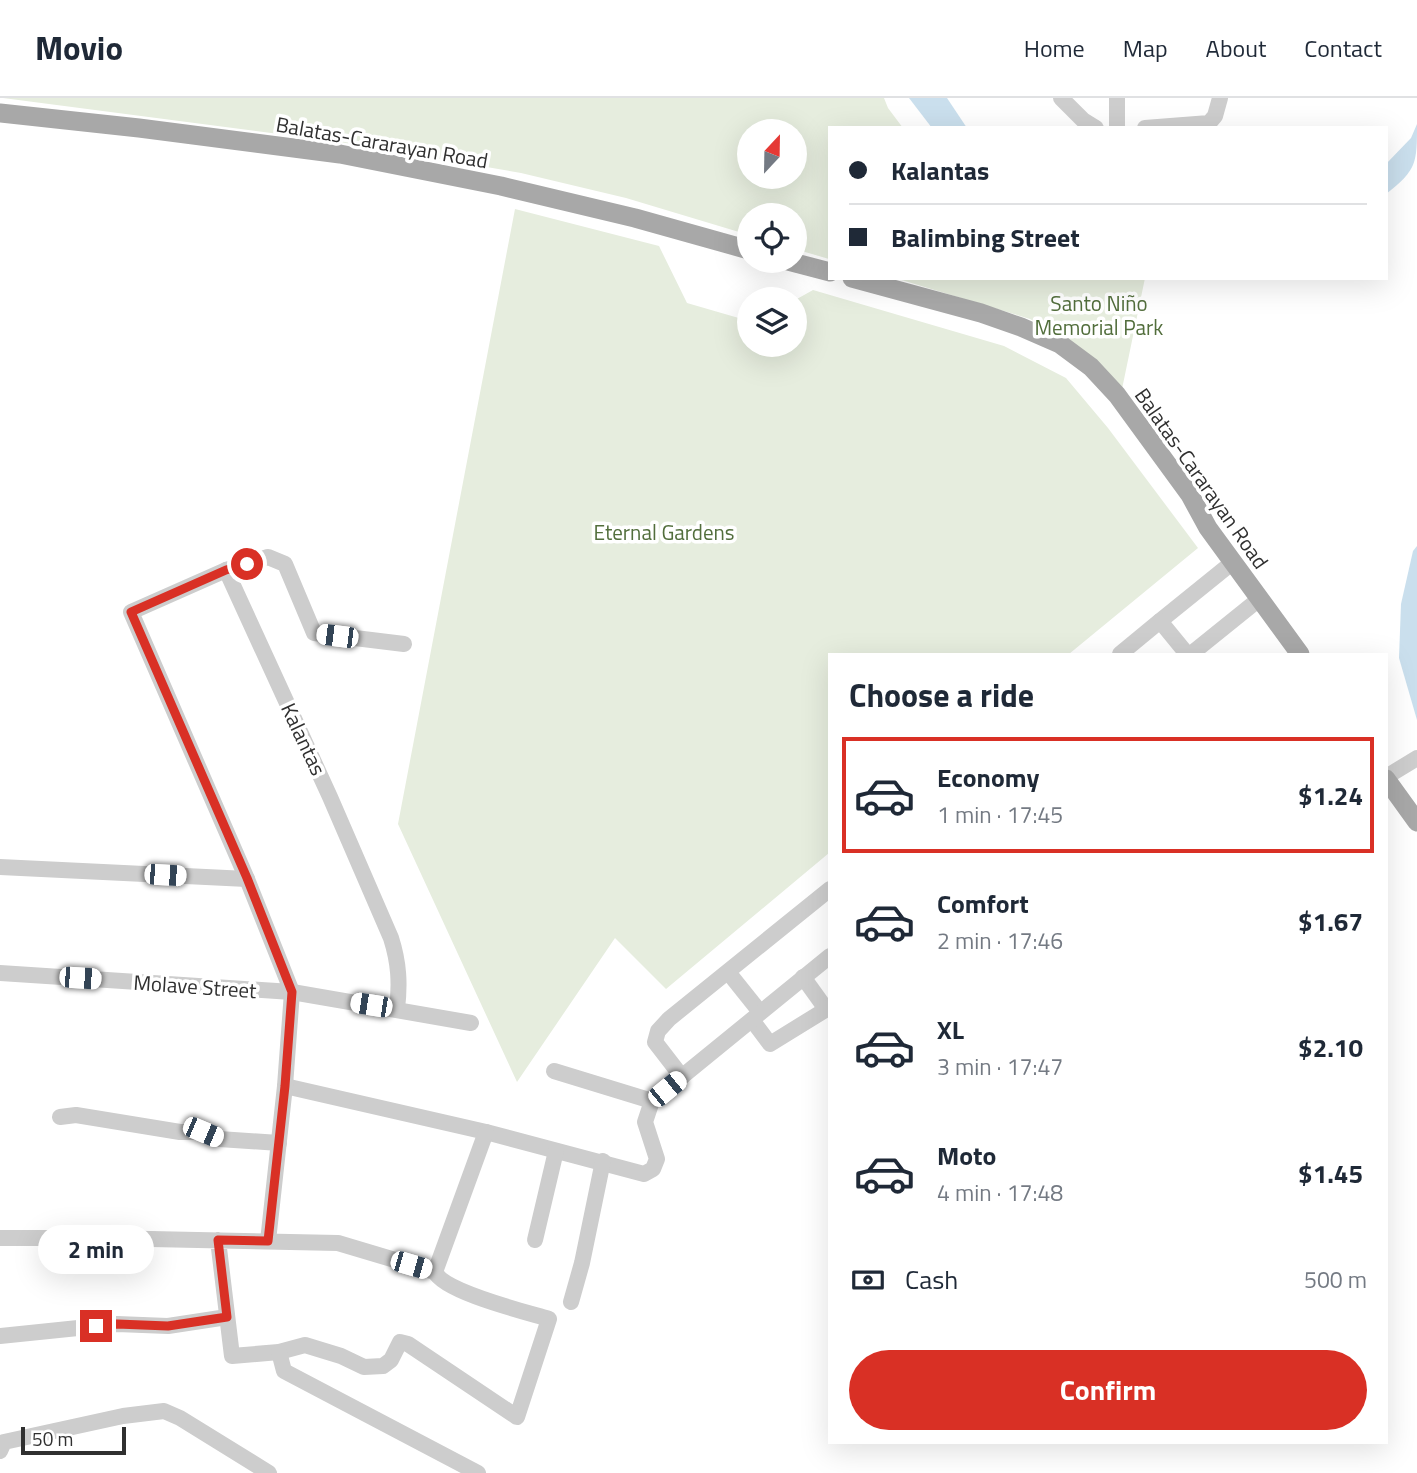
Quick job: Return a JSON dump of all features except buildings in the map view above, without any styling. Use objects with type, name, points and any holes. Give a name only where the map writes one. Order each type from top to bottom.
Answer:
[{"type":"main road","name":"Balatas-Cararayan Road","points":[[0,113],[340,154],[515,189],[737,247]]},
{"type":"main road","points":[[807,266],[828,271]]},
{"type":"main road","name":"Balatas-Cararayan Road","points":[[859,280],[981,313],[1021,327],[1060,344],[1091,367],[1117,395],[1190,495],[1208,528],[1299,653]]},
{"type":"main road","points":[[1388,781],[1417,822]]},
{"type":"street","points":[[1061,98],[1093,126]]},
{"type":"street","points":[[1117,98],[1117,126]]},
{"type":"street","points":[[1171,126],[1209,123],[1215,116],[1220,98]]},
{"type":"street","points":[[268,1241],[292,992],[247,878],[131,612],[226,570],[268,557],[285,564],[314,633],[404,644]]},
{"type":"street","points":[[1121,653],[1233,562]]},
{"type":"street","name":"Kalantas","points":[[226,570],[391,938],[398,962],[400,989],[397,1009]]},
{"type":"street","points":[[1190,653],[1258,600]]},
{"type":"street","points":[[1160,621],[1188,653]]},
{"type":"street","points":[[1388,777],[1417,758]]},
{"type":"street","points":[[0,867],[247,878]]},
{"type":"street","points":[[682,1077],[655,1042],[658,1031],[828,891]]},
{"type":"street","points":[[285,1086],[486,1132],[603,1161],[643,1174],[653,1169],[657,1159],[645,1122],[652,1101],[828,958]]},
{"type":"street","points":[[728,972],[771,1044],[828,1008],[803,977]]},
{"type":"street","name":"Molave Street","points":[[0,973],[292,992],[471,1023]]},
{"type":"street","points":[[554,1071],[652,1101]]},
{"type":"street","points":[[60,1117],[76,1115],[180,1132],[203,1132],[219,1139],[279,1143]]},
{"type":"street","points":[[435,1272],[486,1132]]},
{"type":"street","points":[[536,1240],[556,1151]]},
{"type":"street","points":[[571,1302],[603,1161]]},
{"type":"street","points":[[0,1238],[218,1240],[338,1243],[435,1272],[443,1282],[467,1293],[549,1319],[517,1416],[408,1344],[400,1342],[391,1360],[383,1366],[364,1367],[341,1356],[305,1345],[279,1352],[232,1356],[218,1240]]},
{"type":"street","points":[[0,1336],[117,1324],[168,1326],[227,1317]]},
{"type":"street","points":[[279,1352],[284,1371],[478,1473]]},
{"type":"street","points":[[0,1451],[4,1442],[123,1416],[164,1411],[180,1418],[269,1473]]},
{"type":"green space","points":[[3,98],[884,98],[902,126],[828,126],[828,259],[807,253],[807,203],[737,203],[737,231],[626,198],[521,173],[340,142]]},
{"type":"green space","name":"Eternal Gardens","points":[[515,209],[659,246],[687,303],[737,318],[737,357],[807,357],[807,293],[813,290],[1004,346],[1066,378],[1108,428],[1198,548],[1070,653],[828,653],[828,854],[666,989],[615,938],[517,1082],[398,824]]},
{"type":"green space","name":"Santo Niño Memorial Park","points":[[902,280],[1145,280],[1122,389],[1071,341],[1030,319]]},
{"type":"water","points":[[909,98],[947,98],[966,126],[930,126]]},
{"type":"water","points":[[1417,124],[1417,148],[1413,165],[1404,178],[1388,192],[1388,162],[1411,138]]},
{"type":"water","points":[[1417,546],[1417,720],[1399,658],[1401,604],[1413,551]]},
{"type":"route","points":[[96,1326],[168,1326],[227,1317],[218,1240],[268,1241],[292,992],[247,878],[131,612],[226,570],[247,564]]}]
